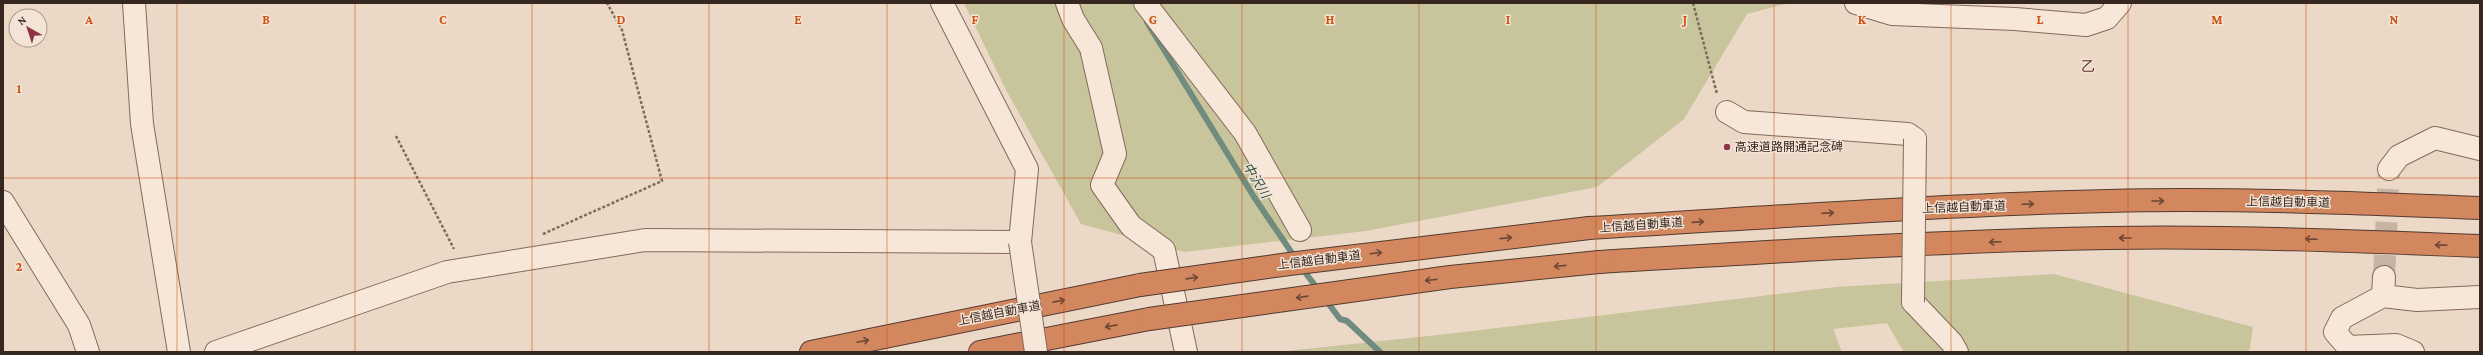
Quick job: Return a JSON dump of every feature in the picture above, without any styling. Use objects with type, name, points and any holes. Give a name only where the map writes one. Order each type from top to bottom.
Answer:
[{"type":"highway","name":"上信越自動車道","points":[[811,352],[1140,285],[1312,261],[1589,228],[1882,210],[2110,201],[2309,202],[2480,208]]},
{"type":"highway","points":[[980,352],[1149,319],[1450,277],[1599,262],[1881,245],[2108,238],[2309,239],[2480,246]]},
{"type":"street","points":[[134,3],[142,124],[179,352]]},
{"type":"street","points":[[942,3],[1027,169],[1020,242],[1036,352]]},
{"type":"street","points":[[1067,3],[1073,19],[1091,48],[1115,154],[1102,185],[1130,226],[1164,250],[1186,352]]},
{"type":"street","points":[[1145,3],[1244,133],[1300,230]]},
{"type":"street","points":[[1856,3],[1892,14],[2020,11],[2086,25],[2107,18],[2120,3]]},
{"type":"street","points":[[1727,112],[1744,122],[1908,134],[1915,139],[1913,302],[1952,343],[1957,352]]},
{"type":"street","points":[[2389,169],[2399,156],[2435,138],[2480,149]]},
{"type":"street","points":[[3,202],[79,325],[88,352]]},
{"type":"street","points":[[216,352],[447,272],[644,240],[1020,242]]},
{"type":"street","points":[[2413,352],[2396,345],[2348,347],[2335,332],[2342,318],[2383,286],[2416,300],[2480,297]]},
{"type":"path","points":[[542,234],[662,181],[622,30],[607,3]]},
{"type":"path","points":[[1693,3],[1704,40],[1714,89],[1727,112]]},
{"type":"path","points":[[396,136],[464,269]]},
{"type":"shaded area","points":[[964,3],[1789,3],[1747,14],[1684,119],[1597,187],[1366,231],[1184,252],[1081,224],[1006,90]]},
{"type":"shaded area","points":[[2054,274],[2253,327],[2249,352],[1904,352],[1887,323],[1833,329],[1842,352],[1277,352],[1447,334],[1836,287]]},
{"type":"waterway","name":"中沢川","points":[[1147,22],[1254,197],[1296,259]]},
{"type":"waterway","name":"中沢川","points":[[1301,267],[1320,292]]},
{"type":"waterway","name":"中沢川","points":[[1325,299],[1340,319],[1347,321],[1380,352]]},
{"type":"tunnel","points":[[2384,277],[2389,169]]},
{"type":"place","name":"高速道路開通記念碑","points":[[1727,147]]},
{"type":"district","name":"乙","points":[[2088,66]]}]
